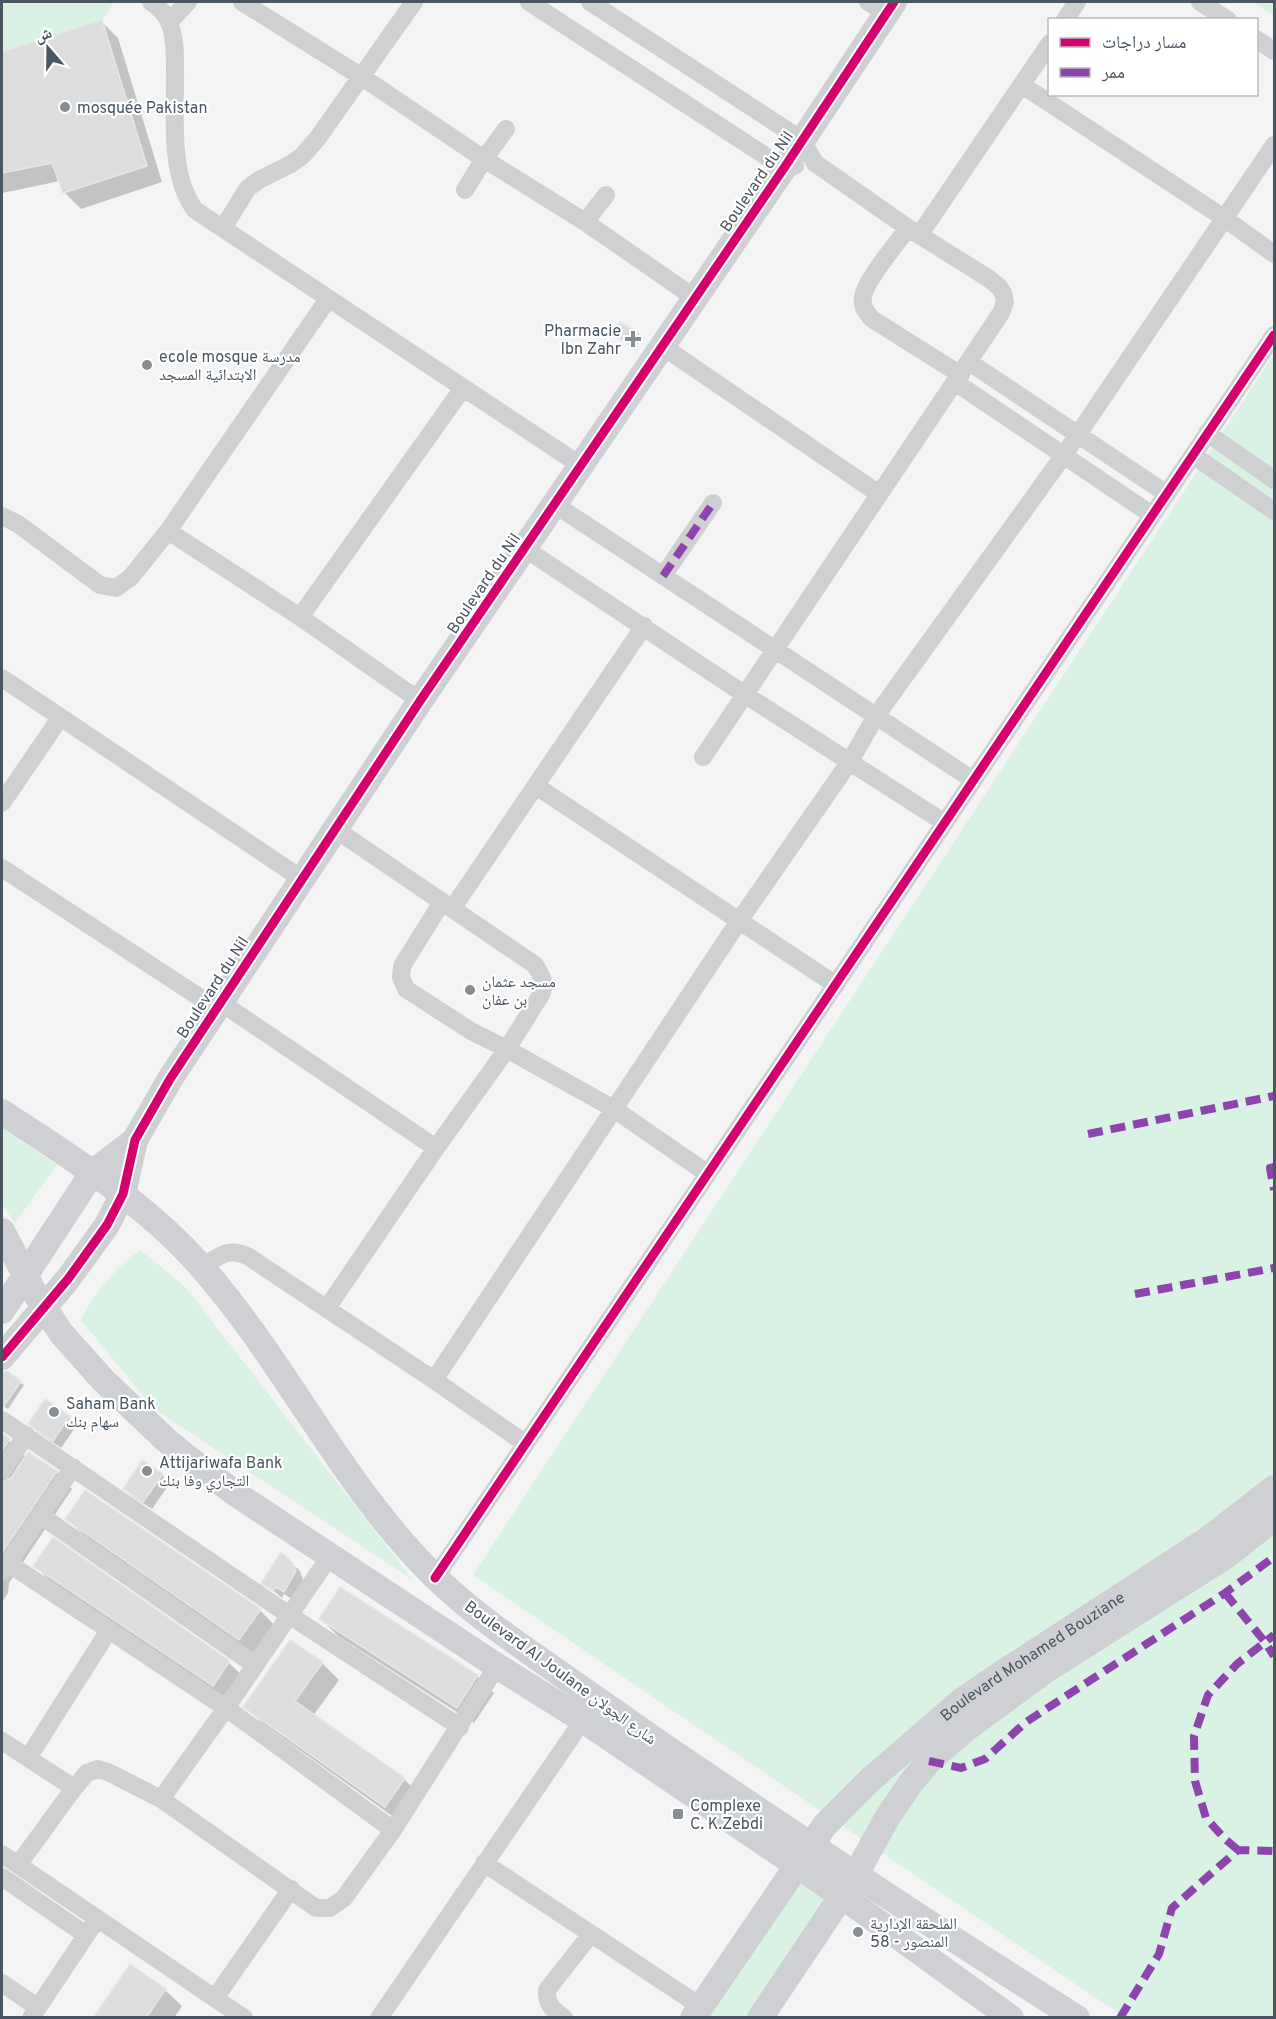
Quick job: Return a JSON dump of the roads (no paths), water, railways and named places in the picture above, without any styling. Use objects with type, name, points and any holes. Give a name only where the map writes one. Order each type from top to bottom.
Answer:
[{"type":"street","points":[[151,2],[170,22],[175,55],[176,148],[179,176],[195,210],[580,465]]},
{"type":"street","points":[[170,22],[188,2]]},
{"type":"street","points":[[242,2],[585,222],[695,298]]},
{"type":"street","points":[[223,228],[248,188],[291,164],[302,156],[317,139],[414,2]]},
{"type":"street","points":[[529,2],[783,168],[815,164]]},
{"type":"street","points":[[591,2],[802,140],[815,164],[988,278],[999,287],[1005,302],[1001,313],[962,373],[703,757]]},
{"type":"street","points":[[1066,18],[1077,2]]},
{"type":"street","points":[[1200,2],[1225,18]]},
{"type":"street","name":"Boulevard du Nil","points":[[2,1357],[88,1254],[107,1225],[123,1194],[135,1140],[170,1079],[420,701],[802,140],[883,5]]},
{"type":"street","points":[[1258,40],[1275,51]]},
{"type":"street","points":[[1048,46],[1022,85],[914,231],[868,284],[862,297],[864,308],[872,319],[962,373],[1078,436],[1167,494]]},
{"type":"street","points":[[1022,85],[1224,218],[1275,255]]},
{"type":"street","points":[[465,190],[506,129]]},
{"type":"street","points":[[434,1380],[740,921],[850,761],[876,716],[1078,436],[1275,145]]},
{"type":"street","points":[[585,222],[606,195]]},
{"type":"street","points":[[2,516],[18,524],[89,578],[108,588],[116,588],[131,577],[168,531],[328,299]]},
{"type":"street","points":[[435,1578],[1275,335]]},
{"type":"street","points":[[662,346],[879,494]]},
{"type":"street","points":[[962,373],[1064,455],[1152,515]]},
{"type":"street","points":[[300,617],[463,388]]},
{"type":"street","points":[[1207,434],[1275,480]]},
{"type":"street","points":[[1192,455],[1275,511]]},
{"type":"street","points":[[663,576],[713,503]]},
{"type":"street","points":[[554,504],[973,780]]},
{"type":"street","points":[[168,531],[300,617],[420,701]]},
{"type":"street","points":[[524,548],[744,694],[945,823]]},
{"type":"street","points":[[644,626],[536,786],[402,966],[401,977],[406,989],[471,1031],[614,1109],[708,1173]]},
{"type":"street","points":[[2,678],[302,879]]},
{"type":"street","points":[[2,803],[60,718]]},
{"type":"street","points":[[536,786],[836,985]]},
{"type":"street","points":[[327,1308],[436,1148],[507,1049],[542,993],[544,985],[543,978],[535,965],[335,829]]},
{"type":"street","points":[[2,868],[218,1005],[436,1148]]},
{"type":"street","name":"Boulevard Al Joulane شارع الجولان","points":[[2,1112],[123,1194],[166,1230],[201,1267],[248,1324],[336,1455],[372,1504],[413,1555],[435,1578],[485,1620],[803,1856]]},
{"type":"street","name":"Boulevard du Nil","points":[[2,1311],[24,1274],[93,1172],[135,1140]]},
{"type":"street","name":"Boulevard Al Joulane شارع الجولان","points":[[2,1231],[24,1274],[62,1333],[103,1380],[165,1440],[239,1496],[497,1666],[849,1886],[1077,2018]]},
{"type":"street","points":[[201,1267],[227,1252],[239,1252],[327,1308],[526,1444]]},
{"type":"street","points":[[2,1420],[290,1615],[460,1726]]},
{"type":"street","points":[[2,1472],[26,1435]]},
{"type":"street","points":[[73,1467],[5,1568],[109,1630],[226,1708],[393,1830]]},
{"type":"street","name":"Boulevard Mohamed Bouziane","points":[[696,2012],[803,1856],[836,1813],[871,1779],[960,1702],[1207,1540],[1275,1488]]},
{"type":"street","points":[[40,1515],[255,1665]]},
{"type":"street","name":"Boulevard Mohamed Bouziane","points":[[760,2018],[849,1886],[887,1818],[929,1761],[967,1728],[1046,1671],[1226,1556],[1275,1518]]},
{"type":"street","points":[[161,1799],[330,1556]]},
{"type":"street","points":[[28,1758],[109,1630]]},
{"type":"street","points":[[18,1865],[74,1788],[87,1773],[98,1769],[161,1799],[316,1908],[330,1908],[344,1898],[393,1830],[497,1666]]},
{"type":"street","points":[[379,2018],[583,1720]]},
{"type":"street","points":[[2,1741],[74,1788]]},
{"type":"street","points":[[2,1854],[244,2018]]},
{"type":"street","points":[[484,1863],[591,1934],[696,2012]]},
{"type":"street","points":[[2,1877],[86,1935]]},
{"type":"street","name":"Boulevard Al Joulane شارع الجولان","points":[[849,1886],[1011,2018]]},
{"type":"street","points":[[215,1998],[291,1889]]},
{"type":"street","points":[[2,1983],[34,2012],[97,1919]]},
{"type":"street","points":[[564,2018],[550,2008],[547,1990],[591,1934]]},
{"type":"place","name":"mosquée Pakistan","points":[[65,107]]},
{"type":"place","name":"Pharmacie Ibn Zahr","points":[[633,339]]},
{"type":"place","name":"ecole mosque مدرسة الابتدائية المسجد","points":[[147,365]]},
{"type":"place","name":"مسجد عثمان بن عفان","points":[[470,990]]},
{"type":"place","name":"Saham Bank سهام بنك","points":[[54,1412]]},
{"type":"place","name":"Attijariwafa Bank التجاري وفا بنك","points":[[147,1471]]},
{"type":"place","name":"Complexe C. K.Zebdi","points":[[678,1814]]},
{"type":"place","name":"الملحقة الإدارية 58 - المنصور","points":[[858,1932]]}]
